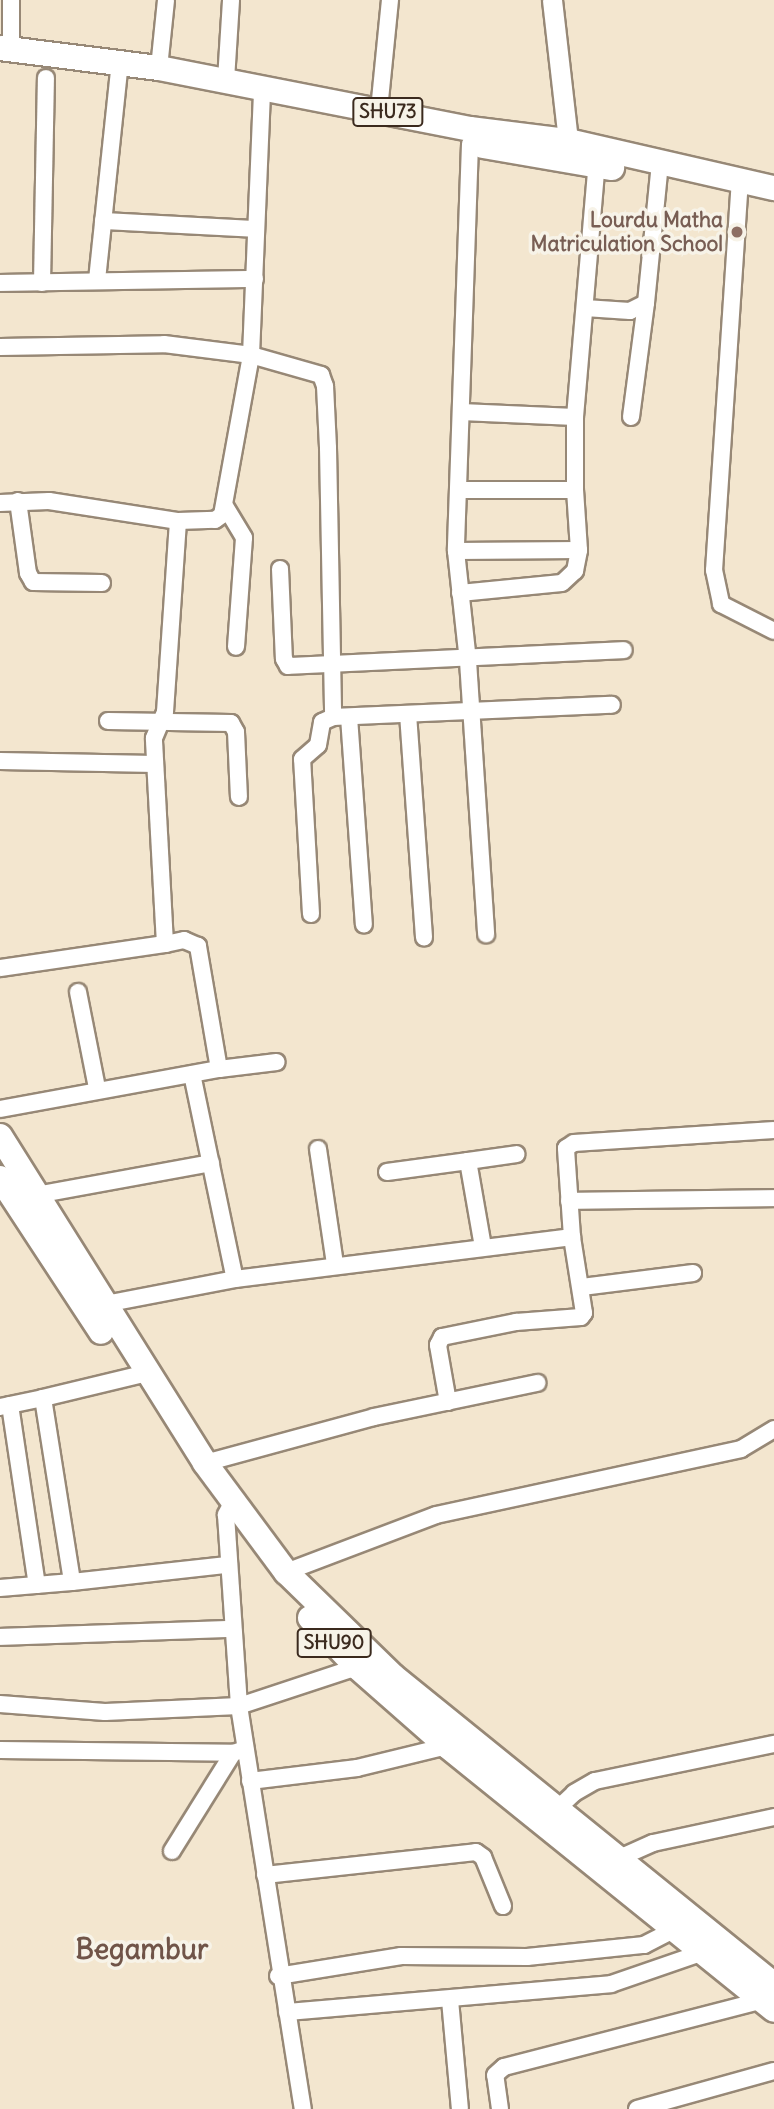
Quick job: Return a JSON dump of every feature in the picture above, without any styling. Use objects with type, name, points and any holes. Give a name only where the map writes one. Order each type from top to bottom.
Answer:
[{"type":"main road","name":"SHU73","points":[[4,53],[120,68],[159,68],[226,80],[262,95],[379,110],[470,129],[568,141],[597,158],[740,187],[774,188]]},
{"type":"main road","points":[[120,68],[262,95],[470,144],[597,158]]},
{"type":"main road","points":[[740,187],[774,202]]},
{"type":"main road","points":[[0,1136],[16,1191]]},
{"type":"main road","name":"SHU90","points":[[16,1191],[230,1508],[271,1579],[356,1667],[447,1746],[770,1998]]},
{"type":"main road","points":[[138,1374],[205,1463],[230,1508],[286,1572],[393,1676],[617,1859],[770,1998]]},
{"type":"street","points":[[4,53],[11,0]]},
{"type":"street","points":[[159,68],[166,0]]},
{"type":"street","points":[[226,80],[231,0]]},
{"type":"street","points":[[379,110],[390,0]]},
{"type":"street","points":[[552,0],[568,141]]},
{"type":"street","points":[[97,280],[120,68]]},
{"type":"street","points":[[41,283],[46,78]]},
{"type":"street","points":[[0,503],[18,501],[83,505],[178,521],[215,520],[225,506],[251,355],[262,95]]},
{"type":"street","points":[[470,144],[456,551],[468,661],[486,934]]},
{"type":"street","points":[[460,593],[562,583],[576,571],[579,550],[575,490],[575,417],[597,158]]},
{"type":"street","points":[[631,417],[660,169]]},
{"type":"street","points":[[740,187],[714,569],[721,604],[774,631]]},
{"type":"street","points":[[103,221],[255,229]]},
{"type":"street","points":[[0,284],[97,280],[256,279]]},
{"type":"street","points":[[585,307],[630,311],[646,303]]},
{"type":"street","points":[[0,347],[163,344],[251,355],[313,371],[324,379],[332,666],[341,717],[365,924]]},
{"type":"street","points":[[461,412],[575,417]]},
{"type":"street","points":[[460,490],[575,490]]},
{"type":"street","points":[[18,501],[28,573],[33,582],[102,583]]},
{"type":"street","points":[[225,506],[244,538],[236,647]]},
{"type":"street","points":[[165,944],[154,738],[166,704],[178,521]]},
{"type":"street","points":[[456,551],[579,550]]},
{"type":"street","points":[[280,569],[286,664],[294,668],[468,661],[624,650]]},
{"type":"street","points":[[311,914],[302,759],[318,745],[323,722],[341,717],[408,713],[612,705]]},
{"type":"street","points":[[408,713],[424,937]]},
{"type":"street","points":[[108,721],[231,723],[236,732],[239,797]]},
{"type":"street","points":[[0,761],[155,764]]},
{"type":"street","points":[[0,968],[184,940],[198,946],[219,1069]]},
{"type":"street","points":[[78,992],[97,1088]]},
{"type":"street","points":[[0,1109],[97,1088],[277,1062]]},
{"type":"street","points":[[192,1074],[235,1279]]},
{"type":"street","points":[[448,1402],[438,1345],[442,1338],[516,1322],[580,1317],[582,1287],[572,1237],[565,1154],[574,1143],[774,1130]]},
{"type":"street","points":[[318,1149],[335,1264]]},
{"type":"street","points":[[387,1172],[517,1154]]},
{"type":"street","points":[[468,1161],[483,1247]]},
{"type":"street","points":[[16,1191],[211,1163]]},
{"type":"street","points":[[569,1201],[774,1198]]},
{"type":"street","points":[[94,1306],[235,1279],[335,1264],[572,1237]]},
{"type":"street","points":[[582,1287],[693,1273]]},
{"type":"street","points":[[37,1585],[5,1406],[138,1374]]},
{"type":"street","points":[[205,1463],[448,1402],[537,1383]]},
{"type":"street","points":[[43,1398],[72,1581]]},
{"type":"street","points":[[286,1572],[436,1516],[741,1449],[774,1429]]},
{"type":"street","points":[[230,1508],[227,1566],[239,1706],[239,1751],[250,1781],[278,1976],[287,2012],[303,2109]]},
{"type":"street","points":[[0,1588],[227,1566]]},
{"type":"street","points":[[0,1637],[233,1629]]},
{"type":"street","points":[[0,1704],[105,1712],[239,1706],[356,1667]]},
{"type":"street","points":[[555,1811],[574,1793],[595,1781],[774,1744]]},
{"type":"street","points":[[250,1781],[357,1768],[447,1746]]},
{"type":"street","points":[[0,1750],[239,1751]]},
{"type":"street","points":[[172,1851],[239,1751]]},
{"type":"street","points":[[617,1859],[653,1843],[774,1817]]},
{"type":"street","points":[[265,1875],[476,1853],[483,1857],[503,1906]]},
{"type":"street","points":[[278,1976],[401,1955],[527,1956],[644,1945],[677,1928]]},
{"type":"street","points":[[287,2012],[611,1984],[707,1951]]},
{"type":"street","points":[[500,2109],[495,2075],[504,2067],[770,1998]]},
{"type":"street","points":[[450,2000],[460,2109]]},
{"type":"street","points":[[637,2109],[774,2071]]},
{"type":"place","name":"Lourdu Matha Matriculation School","points":[[737,232]]},
{"type":"district","name":"Begambur","points":[[142,1949]]}]
